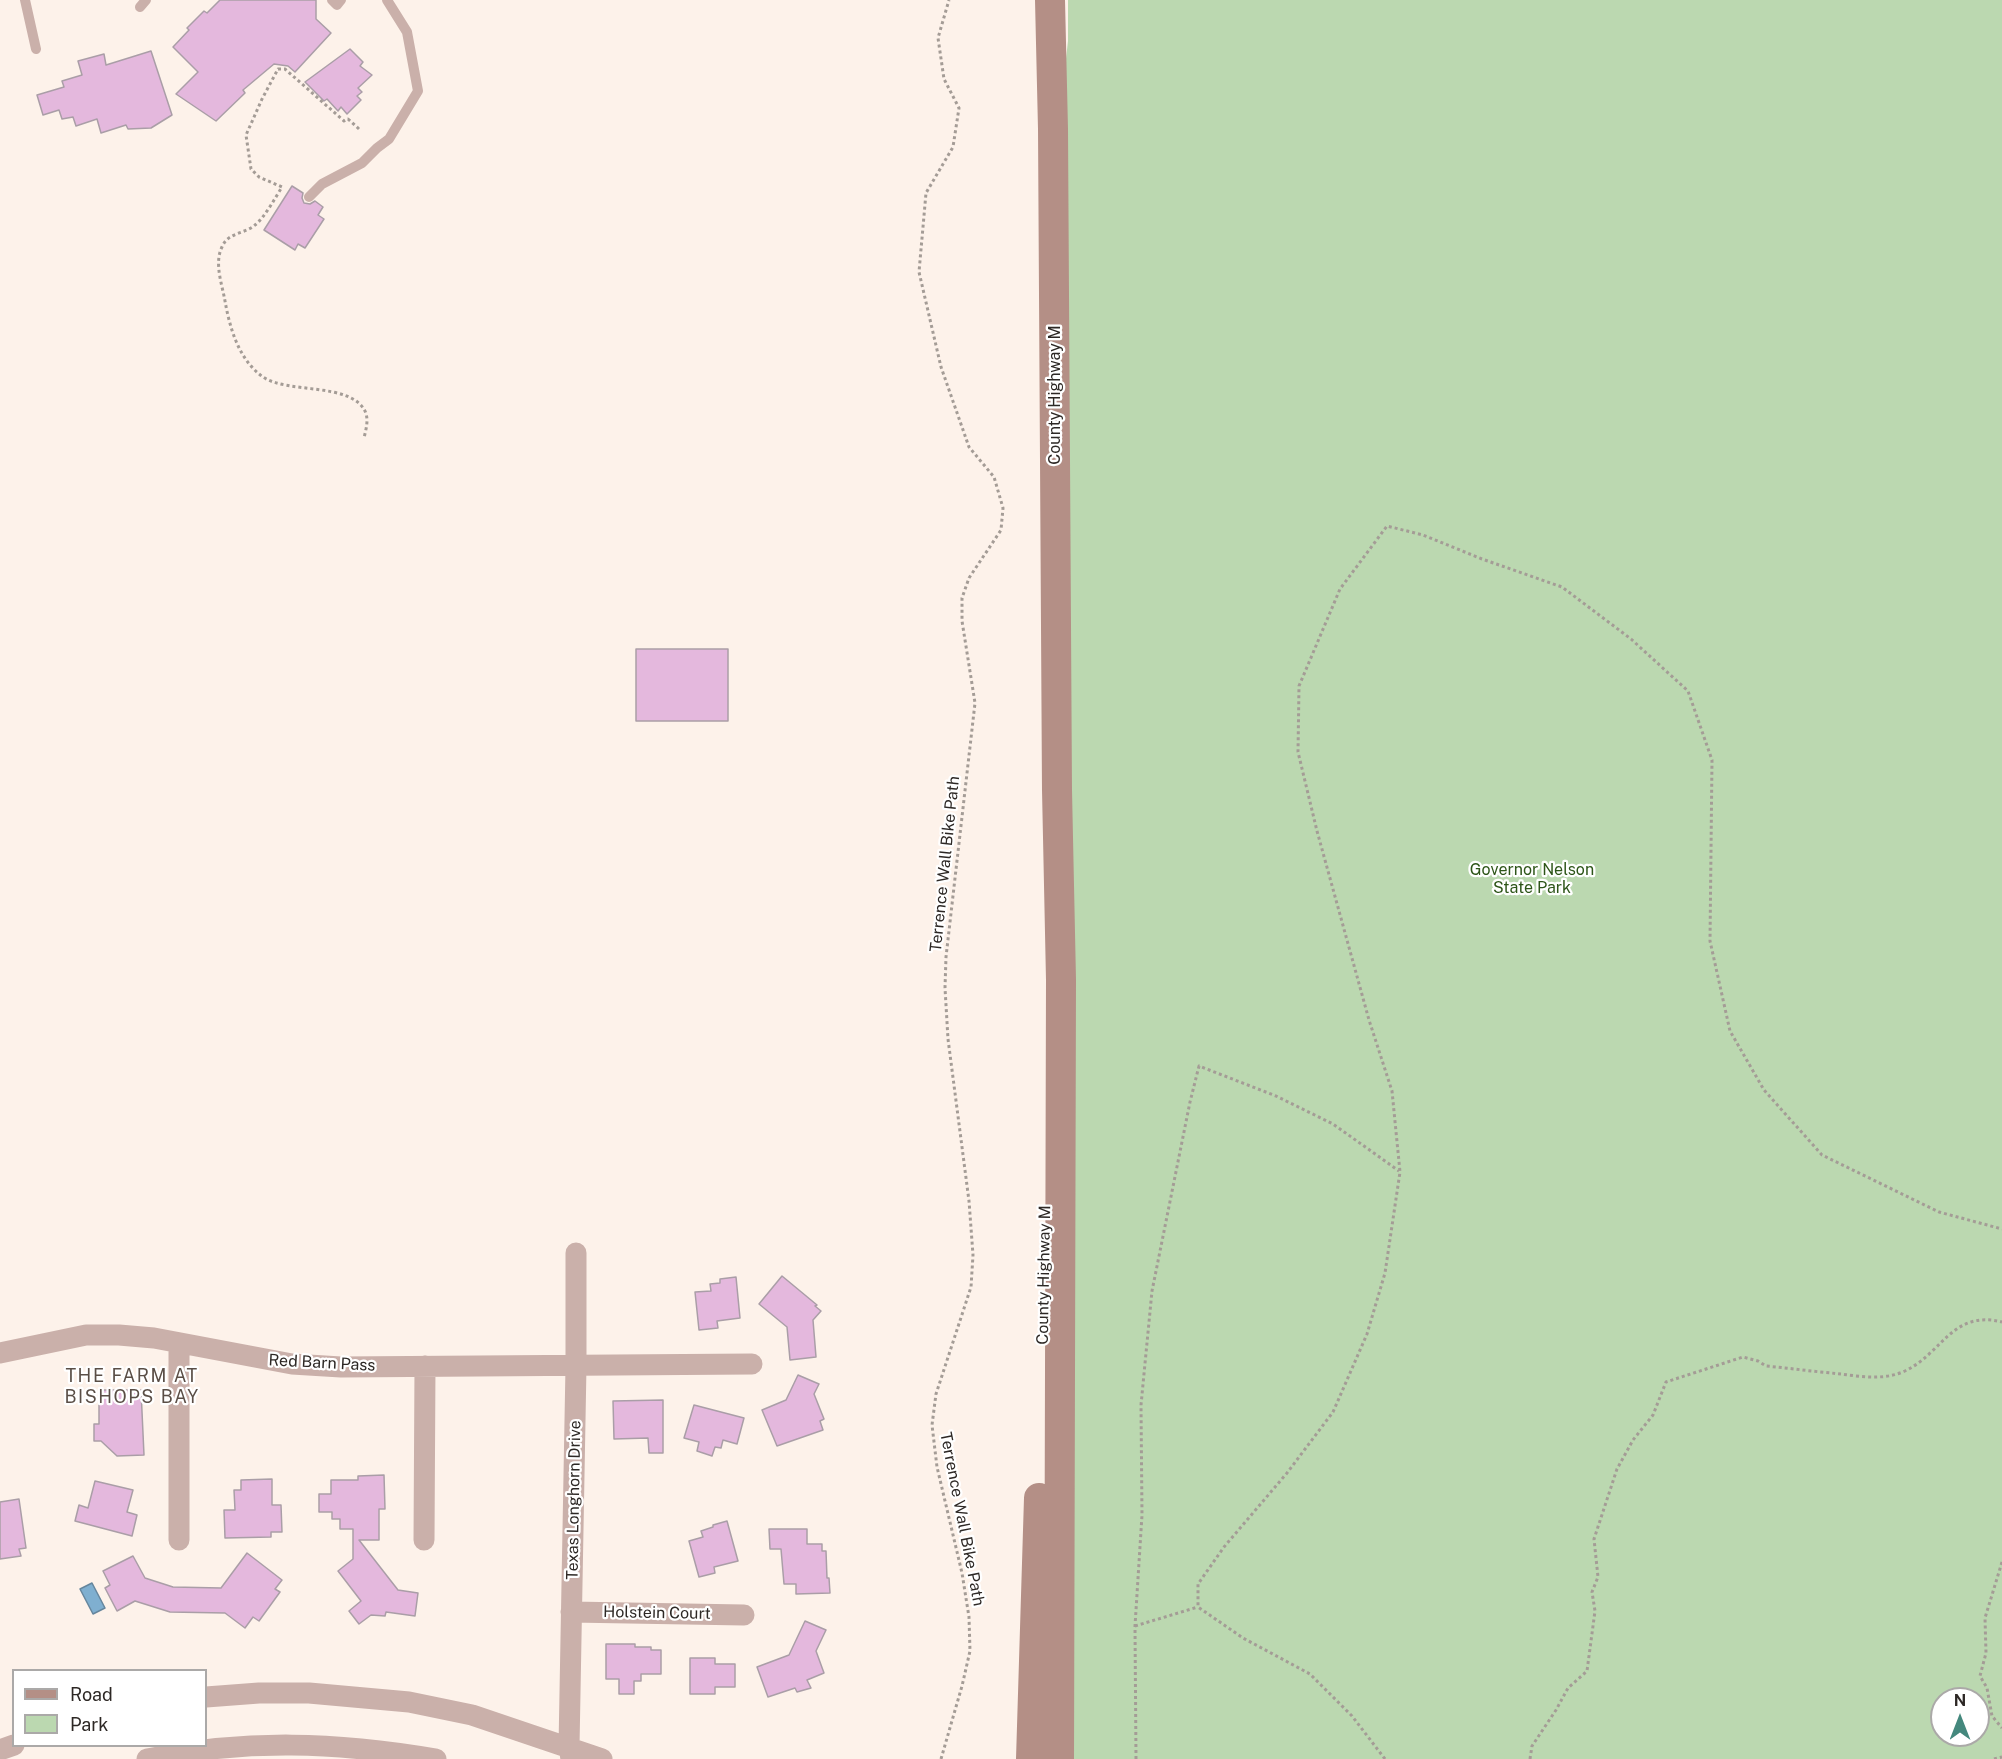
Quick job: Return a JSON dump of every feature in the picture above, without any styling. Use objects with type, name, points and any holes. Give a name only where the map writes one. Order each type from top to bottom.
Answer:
[{"type":"main road","name":"County Highway M","points":[[1050,0],[1061,1143],[1059,1759]]},
{"type":"main road","name":"County Highway M","points":[[1031,1759],[1051,915],[1057,790]]},
{"type":"main road","points":[[1014,1759],[1019,1737],[1022,1610],[1039,1480]]},
{"type":"street","name":"Texas Longhorn Drive","points":[[570,1753],[576,1253]]},
{"type":"street","name":"Red Barn Pass","points":[[0,1353],[86,1335],[119,1335],[179,1343],[292,1364],[576,1366],[752,1364]]},
{"type":"street","points":[[179,1343],[179,1540]]},
{"type":"street","points":[[424,1540],[425,1366]]},
{"type":"street","name":"Holstein Court","points":[[571,1612],[744,1615]]},
{"type":"street","points":[[207,1698],[259,1693],[309,1693],[409,1702],[472,1715],[570,1753],[602,1759]]},
{"type":"street","points":[[147,1759],[217,1748],[273,1744],[350,1747],[436,1759]]},
{"type":"lane","points":[[25,0],[36,49]]},
{"type":"lane","points":[[332,0],[337,5],[341,0]]},
{"type":"lane","points":[[309,197],[322,184],[362,163],[389,139],[418,91],[407,32],[387,0]]},
{"type":"path","name":"Terrence Wall Bike Path","points":[[941,1759],[970,1651],[969,1617],[962,1573],[937,1467],[932,1425],[936,1394],[971,1287],[973,1255],[969,1201],[948,1039],[945,988],[946,957],[975,703],[962,621],[962,598],[969,578],[1001,530],[1003,508],[994,477],[969,447],[941,367],[919,272],[926,194],[953,147],[959,108],[944,79],[938,38],[949,0]]},
{"type":"path","points":[[359,129],[348,119],[344,121],[285,69],[278,69],[246,135],[251,169],[259,177],[282,187],[255,225],[229,238],[222,246],[219,260],[228,315],[235,338],[248,364],[265,378],[293,387],[331,392],[354,399],[364,411],[367,423],[364,438]]},
{"type":"path","points":[[1198,1607],[1198,1584],[1333,1412],[1367,1334],[1384,1273],[1400,1172],[1392,1091],[1369,1020],[1317,831],[1298,752],[1299,686],[1341,589],[1387,526],[1424,535],[1482,559],[1562,587],[1631,639],[1688,691],[1712,760],[1710,941],[1730,1031],[1764,1090],[1822,1155],[1939,1212],[2002,1229]]},
{"type":"path","points":[[1136,1759],[1135,1626],[1142,1515],[1141,1405],[1152,1291],[1199,1066],[1276,1096],[1333,1124],[1400,1172]]},
{"type":"path","points":[[1530,1759],[1532,1746],[1568,1688],[1587,1671],[1595,1611],[1592,1593],[1599,1577],[1594,1539],[1617,1469],[1633,1440],[1653,1415],[1666,1382],[1743,1357],[1766,1366],[1873,1378],[1899,1374],[1924,1360],[1948,1336],[1970,1321],[1987,1318],[2002,1322]]},
{"type":"path","points":[[2002,1562],[1985,1618],[1986,1653],[1980,1677],[1987,1688],[1992,1716],[2002,1728]]},
{"type":"path","points":[[1135,1626],[1198,1607]]},
{"type":"path","points":[[1198,1607],[1243,1638],[1310,1674],[1352,1716],[1385,1759]]},
{"type":"path","points":[[1994,1759],[2002,1757]]},
{"type":"green space","name":"Governor Nelson State Park","points":[[1068,0],[2002,0],[2002,1759],[1064,1759],[1065,67],[1068,41]]},
{"type":"water","points":[[92,1583],[105,1608],[93,1614],[80,1589]]},
{"type":"building","points":[[220,0],[316,0],[316,19],[331,33],[295,72],[288,66],[274,64],[243,90],[245,93],[216,121],[176,94],[198,72],[173,47],[204,11],[207,13]]},
{"type":"building","points":[[350,49],[363,62],[360,66],[372,75],[358,88],[362,92],[357,96],[361,100],[347,114],[341,107],[338,111],[327,99],[324,101],[305,82]]},
{"type":"building","points":[[151,51],[172,115],[151,128],[128,129],[126,125],[101,133],[97,119],[76,126],[73,117],[62,119],[59,110],[43,115],[37,95],[64,87],[62,81],[82,75],[78,61],[104,54],[106,65]]},
{"type":"building","points":[[292,186],[303,193],[304,203],[310,204],[315,201],[323,207],[318,215],[324,219],[305,248],[298,244],[295,250],[264,230]]},
{"type":"building","points":[[636,649],[728,649],[728,721],[636,721]]},
{"type":"building","points":[[782,1276],[821,1311],[813,1320],[816,1357],[790,1360],[787,1327],[759,1304]]},
{"type":"building","points":[[736,1277],[740,1318],[717,1321],[718,1328],[699,1330],[695,1292],[711,1291],[710,1284],[720,1283],[720,1279]]},
{"type":"building","points":[[798,1375],[819,1384],[814,1394],[824,1419],[820,1421],[823,1430],[777,1446],[762,1410],[786,1400]]},
{"type":"building","points":[[99,1390],[141,1390],[144,1455],[117,1456],[101,1441],[94,1441],[94,1424],[99,1424]]},
{"type":"building","points":[[663,1400],[663,1453],[649,1453],[648,1438],[614,1439],[613,1401]]},
{"type":"building","points":[[694,1405],[744,1418],[737,1444],[723,1440],[721,1448],[715,1447],[712,1456],[697,1451],[699,1442],[684,1438]]},
{"type":"building","points":[[384,1475],[385,1509],[379,1509],[379,1540],[359,1540],[398,1590],[418,1593],[415,1616],[386,1612],[385,1616],[371,1615],[359,1624],[349,1611],[361,1601],[338,1571],[353,1559],[353,1529],[340,1529],[340,1519],[332,1519],[332,1512],[319,1512],[319,1494],[331,1494],[331,1480],[358,1480],[358,1476]]},
{"type":"building","points":[[272,1479],[272,1505],[281,1505],[282,1532],[271,1532],[271,1537],[225,1538],[224,1510],[235,1510],[234,1490],[241,1490],[241,1480]]},
{"type":"building","points":[[95,1481],[133,1490],[127,1512],[137,1515],[132,1536],[75,1521],[79,1505],[88,1508]]},
{"type":"building","points":[[19,1499],[26,1548],[19,1549],[21,1556],[0,1559],[0,1502]]},
{"type":"building","points":[[727,1521],[738,1561],[714,1567],[715,1573],[699,1577],[689,1541],[703,1537],[701,1531]]},
{"type":"building","points":[[769,1529],[807,1529],[807,1544],[822,1544],[822,1551],[826,1551],[830,1593],[796,1594],[796,1584],[784,1584],[781,1549],[770,1549]]},
{"type":"building","points":[[247,1553],[282,1580],[275,1589],[280,1592],[259,1621],[253,1617],[245,1628],[225,1613],[170,1612],[135,1601],[117,1611],[105,1588],[110,1585],[103,1571],[133,1556],[145,1578],[173,1587],[221,1588]]},
{"type":"building","points":[[805,1621],[826,1630],[816,1651],[824,1673],[807,1680],[811,1688],[797,1692],[795,1688],[768,1697],[757,1667],[789,1655]]},
{"type":"building","points":[[606,1644],[635,1644],[635,1647],[651,1647],[651,1650],[661,1650],[661,1674],[641,1674],[641,1681],[634,1681],[634,1694],[619,1694],[619,1679],[606,1679]]},
{"type":"building","points":[[690,1658],[715,1658],[715,1664],[735,1664],[735,1687],[715,1687],[715,1694],[690,1694]]},
{"type":"district","name":"THE FARM AT BISHOPS BAY","points":[[132,1386]]}]
